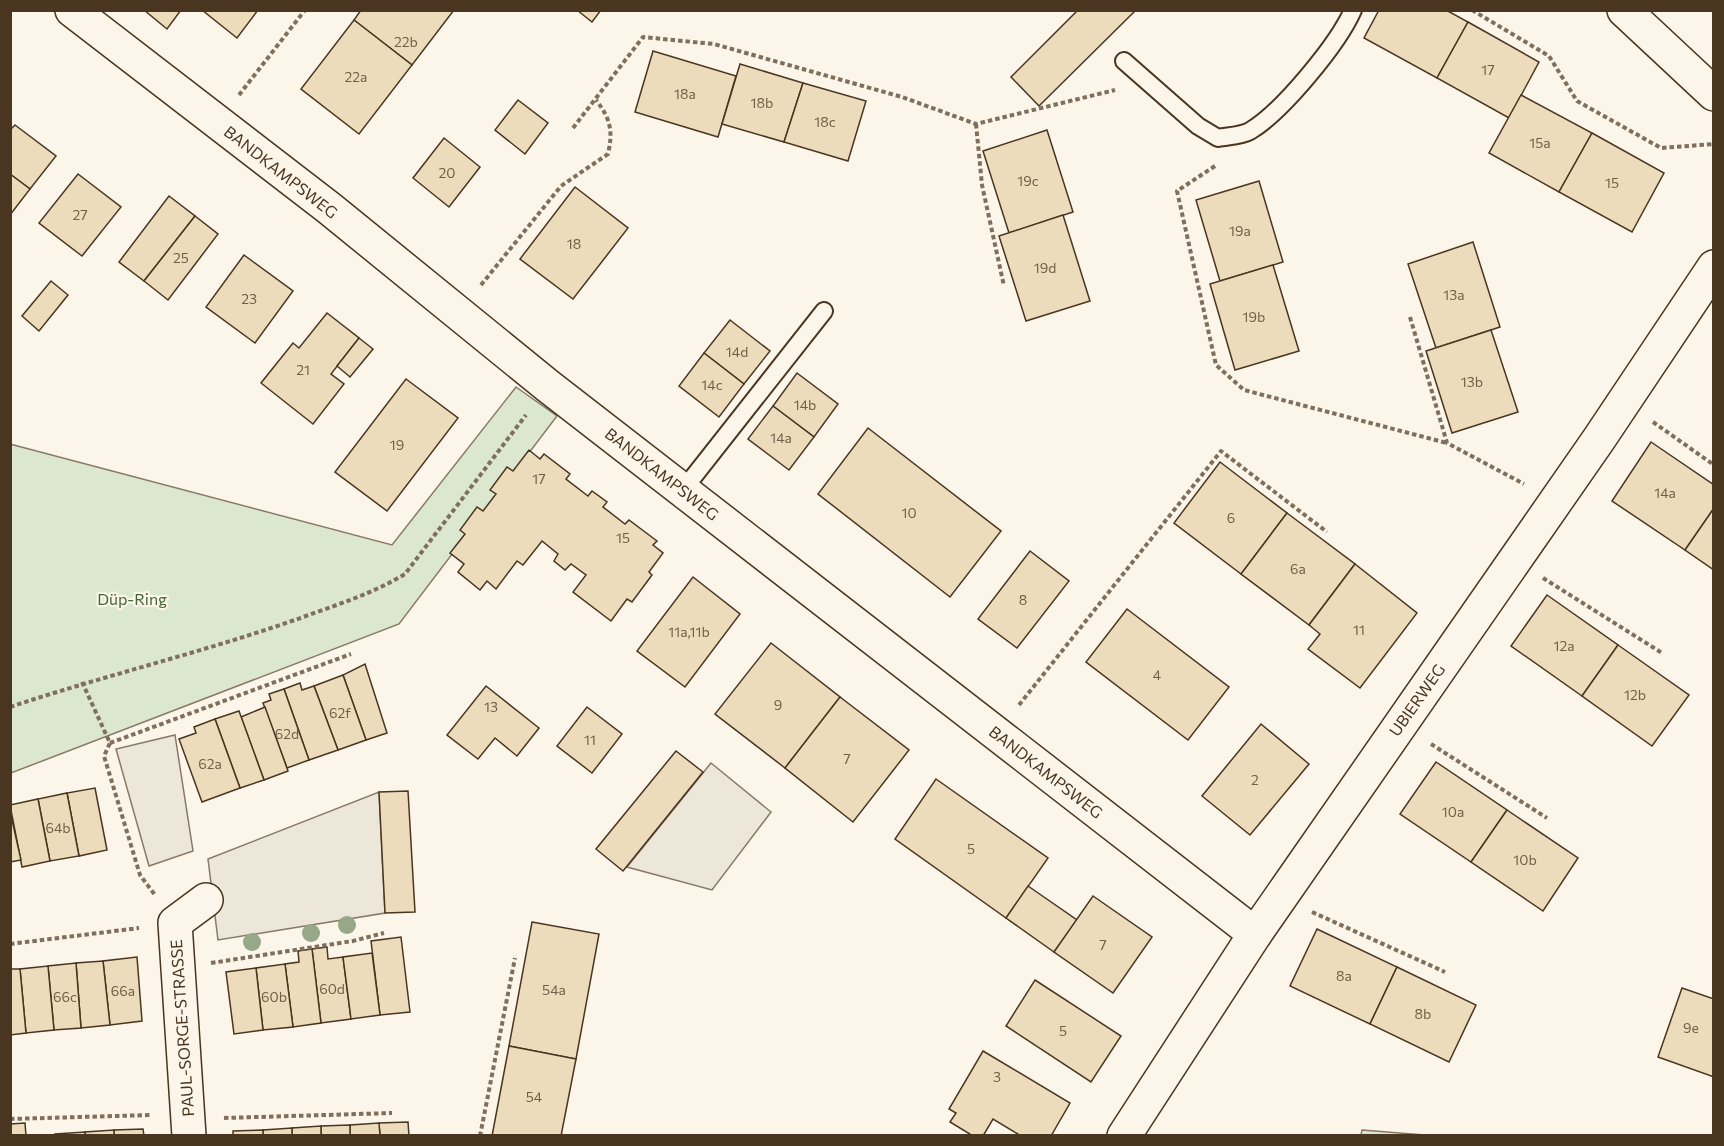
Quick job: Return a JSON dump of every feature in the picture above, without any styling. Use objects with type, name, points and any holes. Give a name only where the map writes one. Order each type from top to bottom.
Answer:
[{"type":"street","name":"BANDKAMPSWEG","points":[[72,10],[329,208],[548,386],[1255,934]]},
{"type":"street","points":[[1624,10],[1713,94]]},
{"type":"street","name":"UBIERWEG","points":[[1124,1136],[1280,897],[1556,501],[1713,267]]},
{"type":"street","name":"PAUL-SORGE-STRASSE","points":[[189,1127],[175,923],[206,900]]},
{"type":"lane","points":[[1124,61],[1198,126],[1218,138],[1247,132],[1273,115],[1345,28],[1353,10]]},
{"type":"lane","points":[[683,490],[825,311]]},
{"type":"path","points":[[217,123],[305,10]]},
{"type":"path","points":[[1472,10],[1549,56],[1577,101],[1661,148],[1713,144]]},
{"type":"path","points":[[573,128],[643,37],[714,44],[902,97],[976,124],[1102,94],[1144,79]]},
{"type":"path","points":[[458,314],[561,186],[608,154],[612,134],[603,109],[596,100]]},
{"type":"path","points":[[976,124],[982,185],[1004,285]]},
{"type":"path","points":[[1218,138],[1219,164],[1177,191],[1216,365],[1244,390],[1447,443],[1556,501]]},
{"type":"path","points":[[1410,317],[1447,443]]},
{"type":"path","points":[[10,706],[82,682],[277,628],[378,590],[405,574],[548,386]]},
{"type":"path","points":[[1624,401],[1713,465]]},
{"type":"path","points":[[997,733],[1221,451],[1327,532]]},
{"type":"path","points":[[1514,560],[1662,653]]},
{"type":"path","points":[[10,944],[175,923],[140,875],[104,756],[110,743],[351,654]]},
{"type":"path","points":[[82,682],[110,743]]},
{"type":"path","points":[[1400,725],[1547,818]]},
{"type":"path","points":[[1280,897],[1445,972]]},
{"type":"path","points":[[178,968],[353,941],[384,933]]},
{"type":"path","points":[[480,1136],[515,958]]},
{"type":"path","points":[[10,1119],[149,1115],[189,1127],[392,1113]]},
{"type":"green space","name":"Düp-Ring","points":[[516,387],[557,416],[399,624],[11,773],[10,444],[392,545]]},
{"type":"green space","points":[[1362,1130],[1425,1135],[1361,1135]]},
{"type":"shaded area","points":[[175,735],[193,851],[149,866],[116,749]]},
{"type":"shaded area","points":[[711,763],[771,812],[712,890],[627,867]]},
{"type":"shaded area","points":[[379,792],[385,913],[218,940],[208,859]]},
{"type":"building","points":[[144,10],[181,10],[167,29]]},
{"type":"building","points":[[202,10],[258,10],[237,38]]},
{"type":"building","points":[[361,10],[454,10],[412,65],[354,20]]},
{"type":"building","points":[[577,10],[601,10],[592,22]]},
{"type":"building","points":[[1078,10],[1136,10],[1039,106],[1011,77]]},
{"type":"building","points":[[1379,10],[1446,10],[1468,22],[1437,78],[1364,38]]},
{"type":"building","points":[[354,20],[412,65],[359,134],[301,89]]},
{"type":"building","points":[[1468,22],[1539,62],[1509,118],[1437,78]]},
{"type":"building","points":[[653,51],[736,76],[718,137],[635,112]]},
{"type":"building","points":[[740,64],[803,83],[784,142],[722,124]]},
{"type":"building","points":[[803,83],[866,101],[848,161],[784,142]]},
{"type":"building","points":[[1521,95],[1592,133],[1559,192],[1489,153]]},
{"type":"building","points":[[518,100],[548,123],[525,154],[495,130]]},
{"type":"building","points":[[15,125],[56,156],[30,189],[10,174],[10,130]]},
{"type":"building","points":[[1047,130],[1073,212],[1009,233],[983,151]]},
{"type":"building","points":[[1592,133],[1664,173],[1632,232],[1559,192]]},
{"type":"building","points":[[444,138],[480,167],[449,207],[413,178]]},
{"type":"building","points":[[10,174],[30,189],[10,215]]},
{"type":"building","points":[[78,174],[121,207],[82,256],[39,223]]},
{"type":"building","points":[[1259,181],[1283,262],[1220,281],[1196,200]]},
{"type":"building","points":[[575,187],[628,228],[573,299],[520,259]]},
{"type":"building","points":[[169,196],[195,216],[144,281],[119,262]]},
{"type":"building","points":[[1063,215],[1090,301],[1026,321],[999,236]]},
{"type":"building","points":[[195,216],[218,234],[168,300],[144,281]]},
{"type":"building","points":[[1473,242],[1500,327],[1436,348],[1408,264]]},
{"type":"building","points":[[244,255],[293,291],[255,343],[206,307]]},
{"type":"building","points":[[1273,265],[1299,351],[1235,370],[1210,284]]},
{"type":"building","points":[[51,281],[68,295],[39,331],[22,316]]},
{"type":"building","points":[[327,313],[359,338],[331,374],[344,384],[313,424],[261,383],[293,343],[299,348]]},
{"type":"building","points":[[730,320],[770,351],[744,384],[704,353]]},
{"type":"building","points":[[1491,330],[1518,412],[1452,433],[1426,351]]},
{"type":"building","points":[[359,338],[373,349],[350,377],[337,366]]},
{"type":"building","points":[[704,353],[744,384],[719,417],[679,386]]},
{"type":"building","points":[[797,373],[838,404],[814,437],[773,406]]},
{"type":"building","points":[[406,379],[458,418],[387,511],[335,472]]},
{"type":"building","points":[[773,406],[814,437],[789,470],[748,439]]},
{"type":"building","points":[[868,428],[1001,531],[950,597],[818,494]]},
{"type":"building","points":[[1651,442],[1714,485],[1714,508],[1685,550],[1612,501]]},
{"type":"building","points":[[529,450],[540,459],[544,454],[570,474],[566,479],[588,496],[592,491],[607,502],[603,507],[625,524],[629,520],[657,541],[653,545],[663,553],[649,572],[652,575],[632,602],[627,599],[611,621],[573,592],[586,575],[571,564],[565,570],[554,561],[558,554],[542,541],[523,565],[517,561],[496,589],[487,581],[480,590],[458,572],[464,564],[450,553],[465,534],[460,530],[477,507],[483,511],[496,494],[490,490],[507,467],[513,471]]},
{"type":"building","points":[[1220,462],[1287,513],[1241,574],[1174,523]]},
{"type":"building","points":[[1714,508],[1714,570],[1685,550]]},
{"type":"building","points":[[1287,513],[1355,564],[1309,625],[1241,574]]},
{"type":"building","points":[[1030,551],[1069,581],[1017,648],[978,619]]},
{"type":"building","points":[[1355,564],[1417,613],[1360,688],[1308,649],[1320,634],[1309,625]]},
{"type":"building","points":[[693,577],[740,614],[685,687],[637,651]]},
{"type":"building","points":[[1547,595],[1618,645],[1582,696],[1511,646]]},
{"type":"building","points":[[1127,609],[1229,687],[1188,740],[1086,662]]},
{"type":"building","points":[[771,643],[840,697],[785,768],[715,714]]},
{"type":"building","points":[[1618,645],[1689,695],[1652,746],[1582,696]]},
{"type":"building","points":[[365,664],[387,733],[366,740],[343,675]]},
{"type":"building","points":[[343,675],[366,740],[338,750],[314,686]]},
{"type":"building","points":[[300,683],[302,690],[314,686],[338,750],[309,760],[284,689]]},
{"type":"building","points":[[486,686],[539,728],[517,756],[495,738],[478,759],[447,735]]},
{"type":"building","points":[[284,689],[309,760],[287,768],[263,703],[271,700],[269,694]]},
{"type":"building","points":[[840,697],[909,750],[853,822],[785,768]]},
{"type":"building","points":[[265,707],[288,771],[264,780],[241,717]]},
{"type":"building","points":[[587,707],[622,734],[592,773],[557,746]]},
{"type":"building","points":[[239,711],[264,780],[240,788],[215,719]]},
{"type":"building","points":[[215,719],[240,788],[202,802],[179,739],[196,733],[194,727]]},
{"type":"building","points":[[1261,724],[1309,764],[1250,835],[1202,796]]},
{"type":"building","points":[[676,751],[703,772],[623,871],[596,849]]},
{"type":"building","points":[[1436,762],[1507,810],[1471,862],[1400,814]]},
{"type":"building","points":[[936,779],[1048,858],[1006,918],[895,839]]},
{"type":"building","points":[[95,788],[107,850],[79,856],[67,793]]},
{"type":"building","points":[[408,791],[415,912],[385,913],[379,792]]},
{"type":"building","points":[[67,793],[79,856],[50,861],[38,799]]},
{"type":"building","points":[[38,799],[50,861],[22,867],[10,805]]},
{"type":"building","points":[[1507,810],[1578,858],[1543,911],[1471,862]]},
{"type":"building","points":[[10,811],[21,860],[10,862]]},
{"type":"building","points":[[1028,886],[1077,920],[1054,952],[1006,918]]},
{"type":"building","points":[[1093,896],[1152,937],[1113,993],[1054,952]]},
{"type":"building","points":[[532,922],[599,934],[576,1059],[509,1046]]},
{"type":"building","points":[[1317,929],[1397,967],[1370,1024],[1290,986]]},
{"type":"building","points":[[401,937],[410,1012],[380,1015],[371,941]]},
{"type":"building","points":[[327,947],[328,959],[343,957],[351,1019],[321,1023],[312,949]]},
{"type":"building","points":[[312,949],[321,1023],[293,1027],[285,964],[299,962],[298,951]]},
{"type":"building","points":[[372,953],[380,1015],[351,1019],[343,957]]},
{"type":"building","points":[[137,957],[142,1021],[110,1025],[103,961]]},
{"type":"building","points":[[103,961],[110,1025],[81,1028],[76,963]]},
{"type":"building","points":[[76,963],[81,1028],[54,1030],[48,966]]},
{"type":"building","points":[[285,964],[293,1027],[263,1030],[256,968]]},
{"type":"building","points":[[48,966],[54,1030],[26,1033],[20,969]]},
{"type":"building","points":[[1397,967],[1476,1005],[1449,1062],[1370,1024]]},
{"type":"building","points":[[256,968],[263,1030],[234,1034],[226,972]]},
{"type":"building","points":[[10,969],[20,969],[26,1033],[10,1035]]},
{"type":"building","points":[[1035,980],[1121,1036],[1091,1082],[1006,1026]]},
{"type":"building","points":[[1682,988],[1714,999],[1714,1077],[1658,1057]]},
{"type":"building","points":[[509,1046],[576,1059],[561,1136],[492,1136]]},
{"type":"building","points":[[983,1051],[1070,1103],[1051,1136],[1021,1136],[993,1119],[983,1136],[973,1136],[950,1122],[956,1113],[949,1109]]},
{"type":"building","points":[[408,1122],[409,1136],[380,1136],[379,1123]]},
{"type":"building","points":[[25,1123],[26,1136],[10,1136],[10,1124]]},
{"type":"building","points":[[379,1123],[380,1136],[350,1136],[350,1125]]},
{"type":"building","points":[[350,1125],[350,1136],[321,1136],[321,1126]]},
{"type":"building","points":[[321,1126],[321,1136],[292,1136],[292,1128]]},
{"type":"building","points":[[292,1128],[292,1136],[263,1136],[263,1130]]},
{"type":"building","points":[[143,1129],[144,1136],[114,1136],[114,1130]]},
{"type":"building","points":[[114,1130],[114,1136],[85,1136],[85,1132]]},
{"type":"building","points":[[263,1130],[263,1136],[233,1136],[233,1131]]},
{"type":"building","points":[[85,1132],[85,1136],[55,1136],[55,1134]]}]
